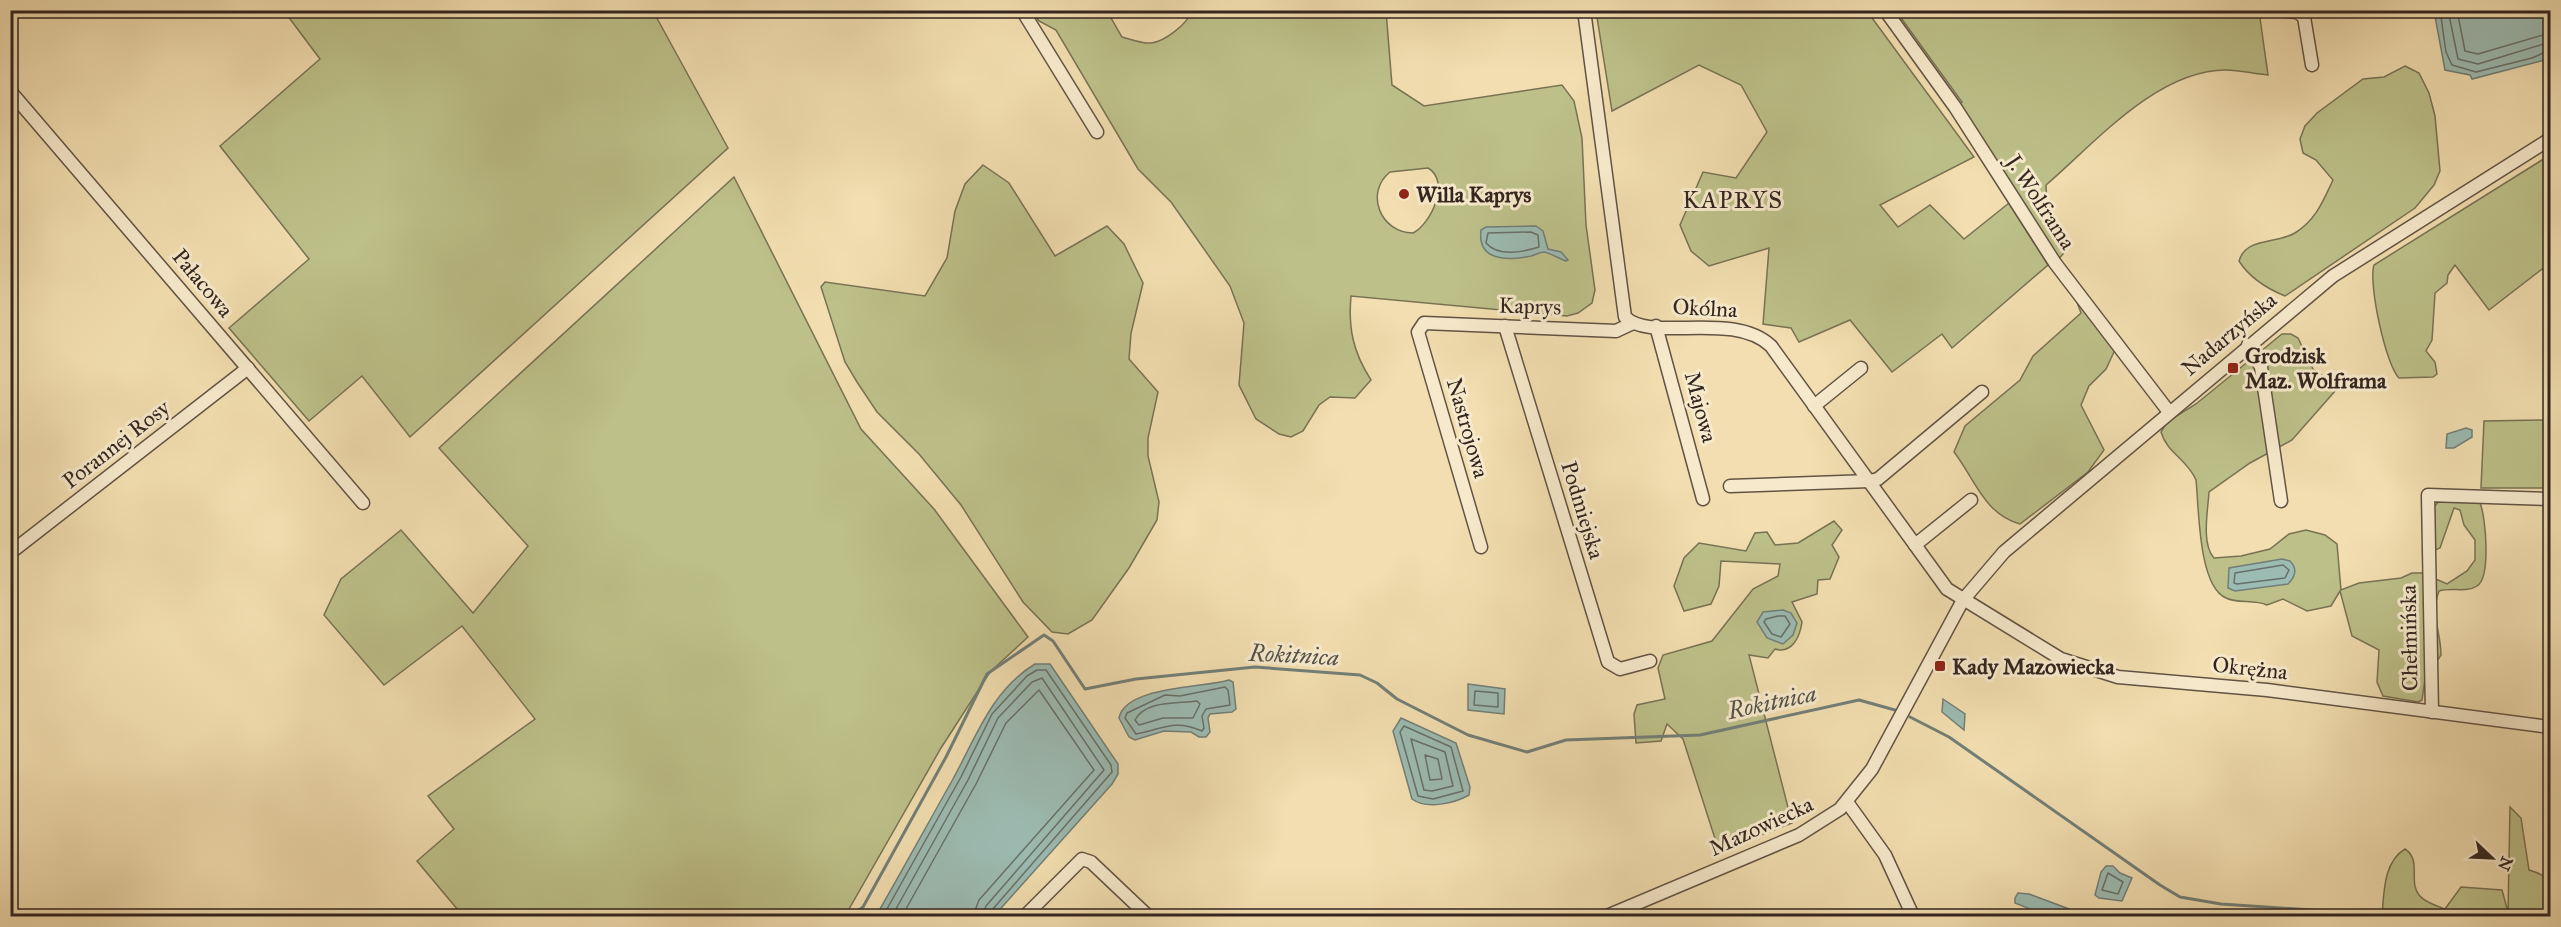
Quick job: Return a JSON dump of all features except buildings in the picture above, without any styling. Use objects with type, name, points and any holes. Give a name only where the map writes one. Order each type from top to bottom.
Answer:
[{"type":"street","points":[[1022,10],[1096,132]]},
{"type":"street","points":[[1584,10],[1623,312],[1633,323]]},
{"type":"street","name":"J. Wolframa","points":[[1885,10],[1955,107],[2055,262],[2169,412]]},
{"type":"street","points":[[2275,10],[2297,12],[2304,17],[2312,65]]},
{"type":"street","name":"Pałacowa","points":[[10,91],[363,503]]},
{"type":"street","name":"Nadarzyńska","points":[[1963,600],[1983,572],[2004,552],[2312,292],[2353,262],[2550,139]]},
{"type":"street","name":"Kaprys","points":[[1424,323],[1616,331],[1633,323]]},
{"type":"street","name":"Nastrojowa","points":[[1424,323],[1418,332],[1480,547]]},
{"type":"street","name":"Okólna","points":[[1633,323],[1732,329],[1762,337],[1947,589],[1963,600]]},
{"type":"street","name":"Podmiejska","points":[[1505,326],[1608,662],[1620,669],[1650,662]]},
{"type":"street","name":"Majowa","points":[[1656,326],[1666,355],[1703,499]]},
{"type":"street","points":[[2248,345],[2261,367],[2281,501]]},
{"type":"street","name":"Porannej Rosy","points":[[10,553],[248,368]]},
{"type":"street","points":[[1814,406],[1861,368]]},
{"type":"street","points":[[1730,486],[1870,482],[1878,479],[1982,392]]},
{"type":"street","name":"Chełmińska","points":[[2432,712],[2428,495],[2550,499]]},
{"type":"street","points":[[1915,545],[1971,500]]},
{"type":"street","name":"Okrężna","points":[[1963,600],[2061,659],[2118,676],[2267,690],[2550,727]]},
{"type":"street","name":"Mazowiecka","points":[[1607,916],[1799,835],[1826,819],[1847,802],[1878,758],[1963,600]]},
{"type":"street","points":[[1847,802],[1886,855],[1913,916]]},
{"type":"street","points":[[1024,916],[1082,859],[1091,862],[1148,916]]},
{"type":"green space","points":[[284,11],[653,11],[728,148],[410,437],[362,376],[309,421],[229,328],[309,259],[220,146],[320,59]]},
{"type":"green space","points":[[1032,11],[1107,11],[1122,37],[1148,43],[1156,42],[1175,31],[1186,21],[1191,11],[1257,11],[1266,17],[1277,16],[1282,11],[1386,11],[1392,85],[1424,106],[1562,85],[1574,101],[1582,138],[1586,225],[1595,290],[1592,303],[1578,313],[1567,316],[1351,296],[1350,319],[1353,340],[1360,360],[1371,380],[1355,398],[1330,397],[1319,405],[1303,431],[1291,437],[1279,434],[1256,419],[1239,385],[1244,323],[1230,286],[1171,202],[1138,169],[1056,30],[1039,21]],"holes":[[[1428,168],[1435,174],[1438,192],[1432,212],[1426,221],[1413,233],[1392,226],[1385,219],[1377,201],[1382,181],[1390,172]]]},
{"type":"green space","points":[[1596,11],[1867,11],[1974,157],[1880,205],[1898,227],[1930,205],[1964,239],[2009,203],[2048,265],[1952,348],[1942,334],[1892,372],[1850,320],[1799,342],[1791,328],[1763,324],[1769,248],[1709,266],[1691,251],[1680,225],[1703,172],[1736,178],[1767,132],[1741,85],[1699,65],[1612,111]]},
{"type":"green space","points":[[1896,11],[2259,11],[2268,75],[2226,70],[2200,73],[2176,82],[2152,95],[2106,130],[2046,185],[2047,206],[2071,245],[2055,263],[1955,107],[1962,102]]},
{"type":"green space","points":[[2405,66],[2419,73],[2429,93],[2435,116],[2440,171],[2434,185],[2415,208],[2285,296],[2266,286],[2253,277],[2239,261],[2243,253],[2255,244],[2288,236],[2302,228],[2318,210],[2333,180],[2316,160],[2303,153],[2300,139],[2305,126],[2317,113],[2363,79],[2384,77]]},
{"type":"green space","points":[[2550,155],[2550,263],[2489,310],[2455,265],[2448,275],[2447,283],[2435,293],[2432,340],[2426,351],[2435,362],[2437,374],[2433,377],[2399,378],[2389,358],[2379,324],[2374,289],[2374,265]]},
{"type":"green space","points":[[983,165],[1009,183],[1055,256],[1107,226],[1124,244],[1143,283],[1131,333],[1129,359],[1158,392],[1148,438],[1148,456],[1159,502],[1157,520],[1129,568],[1092,620],[1068,634],[1052,632],[1023,602],[961,505],[919,454],[877,412],[845,362],[821,287],[825,282],[925,296],[947,258],[955,211],[965,184]]},
{"type":"green space","points":[[734,177],[861,429],[934,509],[1028,637],[990,672],[941,748],[845,916],[463,916],[417,861],[454,829],[428,796],[535,719],[462,626],[384,685],[324,615],[341,579],[401,530],[473,613],[528,546],[439,448]]},
{"type":"green space","points":[[2070,284],[2110,333],[2114,352],[2106,369],[2089,386],[2081,405],[2104,450],[2088,472],[2020,524],[1997,512],[1989,504],[1954,452],[1965,426],[2020,380],[2033,356],[2081,313]]},
{"type":"green space","points":[[2282,334],[2291,334],[2298,338],[2313,369],[2331,381],[2335,391],[2292,440],[2250,463],[2209,492],[2206,536],[2210,552],[2214,558],[2241,556],[2270,549],[2289,534],[2306,530],[2325,535],[2337,544],[2341,590],[2359,583],[2401,578],[2412,573],[2422,573],[2447,584],[2467,571],[2475,560],[2475,540],[2464,525],[2460,510],[2454,508],[2440,548],[2435,550],[2433,508],[2440,500],[2475,500],[2480,503],[2486,547],[2484,572],[2481,581],[2473,588],[2439,591],[2436,616],[2441,655],[2425,679],[2422,700],[2418,702],[2383,696],[2377,682],[2379,650],[2352,636],[2340,591],[2331,606],[2307,611],[2283,599],[2267,605],[2231,600],[2217,591],[2210,578],[2199,526],[2196,480],[2188,467],[2168,446],[2161,432],[2167,422],[2196,404]]},
{"type":"green space","points":[[2550,420],[2550,488],[2481,488],[2484,421]]},
{"type":"green space","points":[[1834,521],[1842,530],[1832,545],[1839,557],[1830,579],[1818,580],[1817,594],[1792,602],[1802,622],[1794,643],[1786,649],[1775,649],[1768,658],[1749,655],[1792,823],[1719,851],[1683,739],[1667,724],[1661,741],[1636,743],[1634,714],[1637,705],[1665,699],[1658,668],[1663,655],[1712,641],[1753,589],[1778,576],[1780,564],[1721,561],[1719,586],[1711,604],[1684,611],[1674,586],[1684,558],[1699,543],[1746,551],[1755,533],[1767,532],[1775,545],[1798,543]]},
{"type":"green space","points":[[2510,807],[2521,818],[2529,870],[2545,877],[2551,886],[2550,916],[2382,916],[2384,889],[2389,870],[2392,862],[2405,849],[2413,859],[2416,889],[2424,900],[2445,909],[2461,887],[2502,890],[2508,912]]},
{"type":"water","points":[[2434,11],[2549,11],[2550,51],[2545,60],[2472,79],[2470,75],[2445,70]]},
{"type":"water","points":[[1536,226],[1543,231],[1548,249],[1561,252],[1568,260],[1544,252],[1522,258],[1495,256],[1484,248],[1481,240],[1481,230],[1486,227]]},
{"type":"water","points":[[2466,428],[2472,430],[2472,437],[2454,448],[2446,448],[2447,434]]},
{"type":"water","points":[[2282,559],[2290,561],[2295,570],[2288,584],[2235,591],[2228,588],[2229,568]]},
{"type":"water","points":[[1783,610],[1791,613],[1797,623],[1793,635],[1783,644],[1767,638],[1757,622],[1763,612]]},
{"type":"water","points":[[1035,664],[1050,664],[1118,764],[1118,774],[1112,784],[994,916],[876,916],[996,701],[1007,687]]},
{"type":"water","points":[[1229,680],[1233,682],[1236,709],[1232,712],[1210,714],[1208,718],[1210,732],[1206,737],[1199,737],[1191,732],[1164,731],[1135,740],[1129,737],[1119,718],[1124,708],[1135,700],[1150,694]]},
{"type":"water","points":[[1468,684],[1505,689],[1504,714],[1468,710]]},
{"type":"water","points":[[1943,699],[1965,714],[1964,730],[1942,712]]},
{"type":"water","points":[[1401,718],[1456,743],[1470,787],[1469,795],[1456,801],[1433,805],[1412,799],[1393,731]]},
{"type":"water","points":[[2106,866],[2113,866],[2120,873],[2132,878],[2122,901],[2099,898],[2095,895],[2101,872]]},
{"type":"water","points":[[2018,893],[2029,894],[2088,916],[2048,916],[2015,903]]},
{"type":"waterway","name":"Rokitnica","points":[[851,916],[863,907],[946,757],[987,674],[1044,635],[1053,641],[1085,689],[1136,679],[1255,667],[1360,675],[1377,683],[1397,699],[1468,735],[1527,752],[1566,740],[1700,735],[1859,700],[1895,710]]},
{"type":"waterway","name":"Rokitnica","points":[[1910,717],[1949,737],[2180,897],[2221,904],[2403,916]]},
{"type":"place","name":"Willa Kaprys","points":[[1404,194]]},
{"type":"place","name":"Grodzisk Maz. Wolframa","points":[[2233,368]]},
{"type":"place","name":"Kady Mazowiecka","points":[[1940,666]]},
{"type":"district","name":"KAPRYS","points":[[1733,200]]}]
